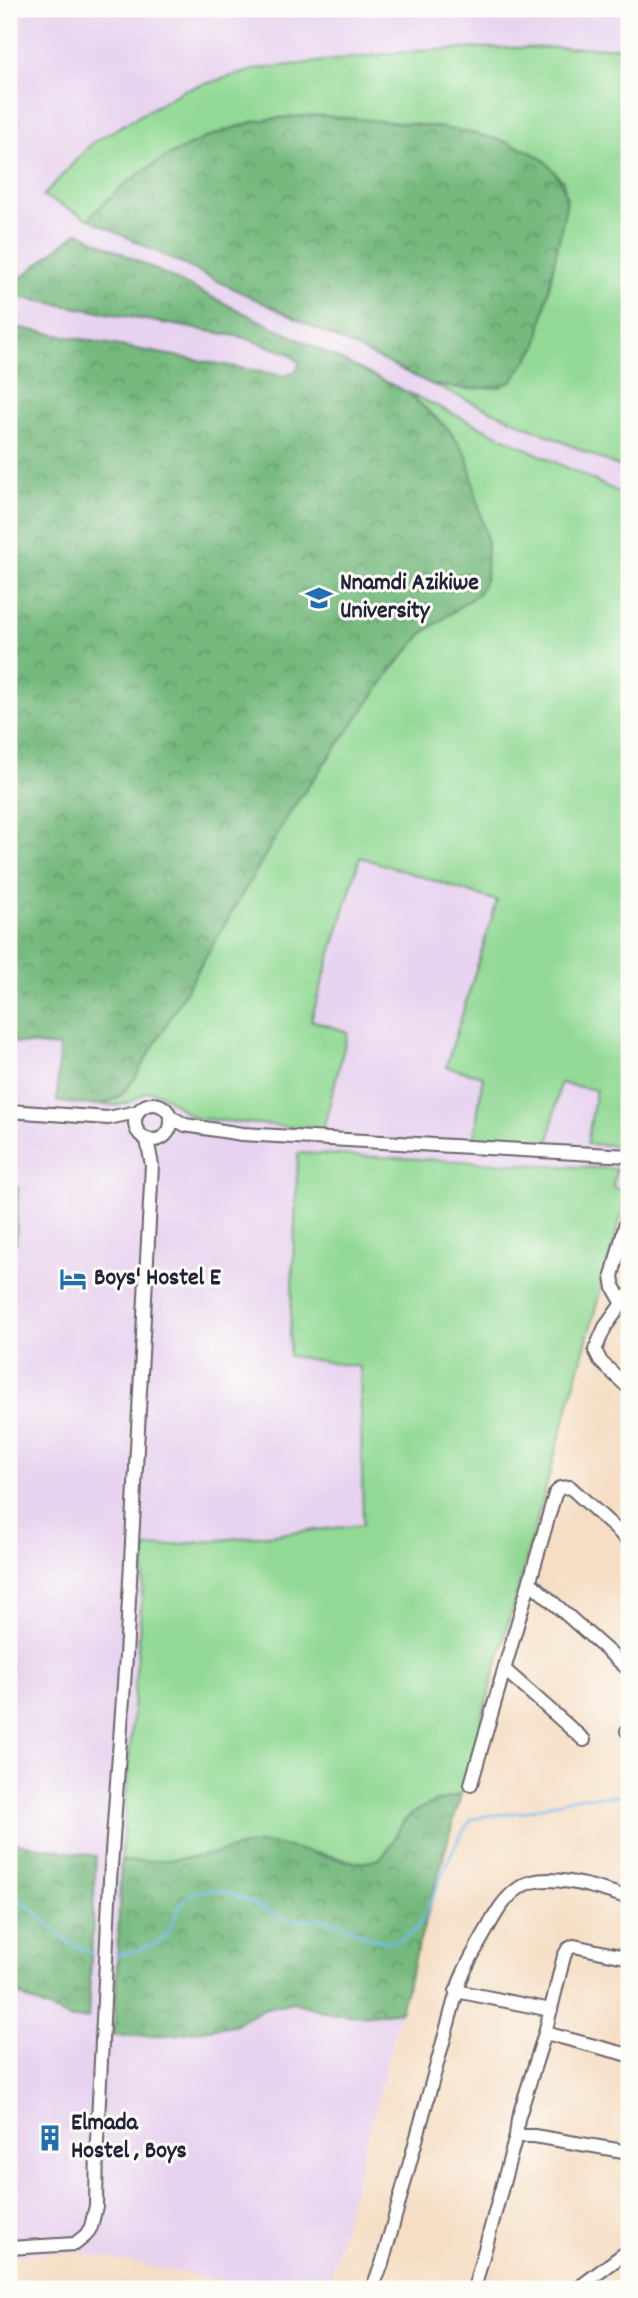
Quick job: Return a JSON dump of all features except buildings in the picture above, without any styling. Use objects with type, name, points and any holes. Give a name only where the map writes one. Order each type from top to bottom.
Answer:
[{"type":"street","points":[[135,1129],[134,1120],[142,1106],[159,1104],[170,1116],[171,1124],[152,1165]]},
{"type":"street","points":[[9,1111],[108,1118],[137,1112]]},
{"type":"street","points":[[170,1116],[185,1125],[242,1134],[629,1156]]},
{"type":"street","points":[[9,2248],[75,2244],[91,2227],[96,2206],[110,1880],[126,1656],[152,1165],[147,1140],[135,1129],[108,1118]]},
{"type":"street","points":[[147,1140],[155,1140],[185,1125]]},
{"type":"street","points":[[629,1210],[612,1276],[614,1288],[626,1298],[605,1327],[596,1350],[601,1362],[629,1388]]},
{"type":"street","points":[[471,1784],[555,1494],[560,1488],[570,1487],[629,1541]]},
{"type":"street","points":[[531,1583],[629,1670]]},
{"type":"street","points":[[505,1670],[584,1740]]},
{"type":"street","points":[[372,2289],[382,2264],[456,1991],[467,1960],[500,1906],[520,1887],[538,1881],[580,1885],[629,1898]]},
{"type":"street","points":[[474,2289],[564,1956],[568,1949],[574,1946],[629,1958]]},
{"type":"street","points":[[456,1991],[551,2010]]},
{"type":"street","points":[[545,2033],[629,2055]]},
{"type":"street","points":[[516,2136],[534,2136],[629,2152]]},
{"type":"street","points":[[577,2289],[629,2249]]},
{"type":"shaded area","name":"Nnamdi Azikiwe University","points":[[9,9],[629,9],[629,1188],[422,1930],[327,2289],[264,2289],[70,2251],[9,2256]]},
{"type":"green space","points":[[629,47],[629,471],[431,384],[466,389],[567,200],[563,181],[541,158],[151,166],[89,219],[43,196],[92,143],[184,90],[257,69],[403,52],[479,48]]},
{"type":"green space","points":[[314,115],[399,122],[463,131],[518,146],[545,161],[554,171],[567,201],[537,346],[513,380],[500,387],[466,389],[431,384],[89,219],[123,186],[183,148],[258,121]]},
{"type":"green space","points":[[78,232],[407,392],[448,429],[466,453],[487,540],[486,577],[479,593],[423,633],[393,668],[292,809],[135,1078],[117,1097],[109,1102],[92,1105],[57,1102],[59,1047],[9,1042],[9,326],[285,376],[295,372],[300,363],[288,353],[242,337],[12,296],[9,287]]},
{"type":"green space","points":[[407,392],[629,497],[629,1146],[587,1144],[596,1090],[560,1083],[549,1142],[474,1139],[483,1076],[446,1067],[497,901],[360,857],[311,1020],[348,1032],[323,1130],[195,1118],[167,1098],[148,1091],[127,1103],[104,1105],[122,1095],[135,1078],[292,809],[393,668],[423,633],[478,593],[448,429]]},
{"type":"green space","points":[[298,1153],[616,1169],[613,1188],[628,1191],[461,1794],[427,1805],[394,1838],[385,1855],[374,1861],[360,1863],[317,1853],[207,1855],[163,1862],[121,1861],[146,1548],[363,1525],[360,1367],[289,1356]]},
{"type":"green space","points":[[9,1187],[18,1187],[16,1243],[9,1242]]},
{"type":"green space","points":[[461,1794],[400,2011],[362,2016],[330,2013],[293,2002],[263,2009],[234,2025],[170,2035],[114,2036],[121,1861],[188,1858],[257,1844],[270,1844],[348,1861],[372,1861],[388,1850],[400,1826],[410,1815],[431,1804]]},
{"type":"green space","points":[[9,1842],[96,1856],[88,2018],[71,2019],[9,1989]]},
{"type":"waterway","points":[[117,1955],[146,1947],[162,1939],[186,1898],[201,1891],[212,1890],[234,1895],[291,1919],[323,1919],[336,1922],[369,1938],[391,1942],[403,1938],[422,1921],[453,1850],[471,1820],[524,1812],[579,1797],[622,1796],[629,1799]]},
{"type":"waterway","points":[[9,1893],[25,1903],[68,1942],[91,1953]]},
{"type":"place","name":"Nnamdi Azikiwe University","points":[[319,598]]},
{"type":"place","name":"Boys' Hostel E","points":[[73,1279]]},
{"type":"place","name":"Elmada Hostel , Boys","points":[[50,2138]]}]
